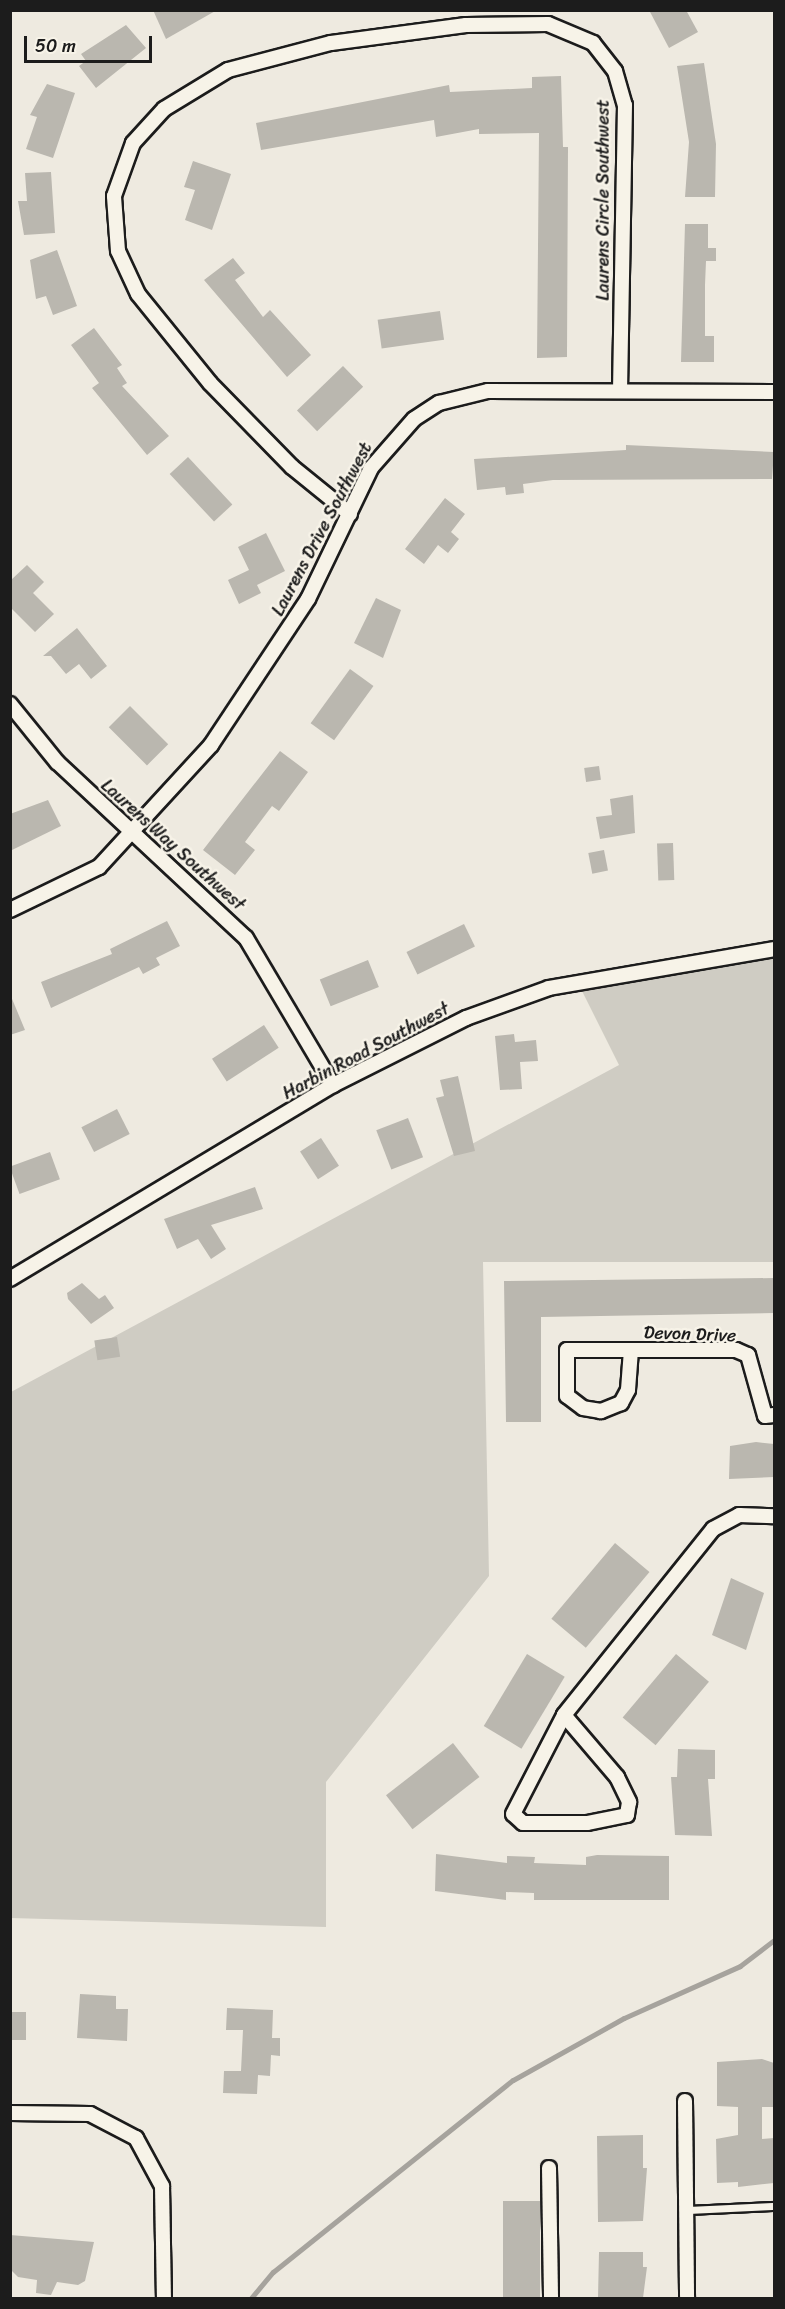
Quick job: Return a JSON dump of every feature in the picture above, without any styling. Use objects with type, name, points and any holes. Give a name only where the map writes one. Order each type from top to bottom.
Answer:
[{"type":"street","name":"Laurens Circle Southwest","points":[[350,514],[292,467],[210,383],[138,294],[118,251],[114,196],[133,143],[164,109],[228,70],[331,43],[466,25],[548,24],[593,43],[615,71],[625,105],[620,390]]},
{"type":"street","name":"Laurens Drive Southwest","points":[[10,909],[99,867],[132,836],[261,678],[308,599],[388,442],[440,404],[488,391],[774,392]]},
{"type":"street","name":"Laurens Way Southwest","points":[[10,704],[57,762],[132,836],[208,898],[246,938],[333,1085]]},
{"type":"street","name":"Harbin Road Southwest","points":[[10,1279],[333,1085],[466,1018],[549,988],[774,949]]},
{"type":"street","name":"Devon Drive","points":[[631,1350],[628,1390],[621,1403],[601,1411],[583,1408],[567,1396],[567,1350],[631,1350],[735,1350],[748,1355],[765,1416],[774,1415]]},
{"type":"street","points":[[564,1715],[617,1777],[629,1802],[627,1815],[587,1823],[523,1823],[513,1814],[564,1715],[713,1529],[739,1515],[774,1516]]},
{"type":"street","points":[[685,2101],[687,2298]]},
{"type":"street","points":[[10,2113],[90,2114],[136,2138],[162,2186],[164,2298]]},
{"type":"street","points":[[549,2168],[551,2298]]},
{"type":"lane","points":[[686,2210],[774,2206]]},
{"type":"shaded area","points":[[774,948],[774,1262],[483,1262],[489,1576],[326,1782],[326,1927],[11,1918],[11,1392],[619,1065],[577,981]]},
{"type":"building","points":[[153,10],[217,10],[166,39]]},
{"type":"building","points":[[649,10],[686,10],[698,32],[669,48]]},
{"type":"building","points":[[126,25],[146,48],[96,88],[79,66],[86,61],[81,54]]},
{"type":"building","points":[[704,63],[716,144],[715,197],[685,197],[689,142],[677,66]]},
{"type":"building","points":[[561,76],[563,147],[568,147],[567,357],[537,358],[539,133],[479,134],[479,129],[436,137],[434,120],[261,150],[256,123],[449,85],[450,92],[532,88],[532,77]]},
{"type":"building","points":[[47,84],[75,93],[53,158],[26,149],[37,117],[30,115]]},
{"type":"building","points":[[193,161],[231,174],[212,230],[185,220],[195,190],[184,187]]},
{"type":"building","points":[[51,172],[55,233],[24,235],[18,201],[27,201],[25,173]]},
{"type":"building","points":[[685,224],[708,224],[708,248],[716,248],[716,261],[706,261],[705,285],[705,336],[714,336],[714,362],[681,362]]},
{"type":"building","points":[[57,250],[77,306],[53,315],[46,296],[36,299],[30,260]]},
{"type":"building","points":[[233,258],[245,273],[235,280],[263,317],[270,310],[311,355],[287,377],[204,280]]},
{"type":"building","points":[[440,311],[444,340],[382,348],[378,320]]},
{"type":"building","points":[[94,328],[122,365],[117,368],[127,383],[122,386],[169,436],[147,455],[92,388],[99,383],[71,345]]},
{"type":"building","points":[[343,366],[363,387],[317,431],[297,410]]},
{"type":"building","points":[[626,445],[774,452],[772,479],[553,480],[523,484],[524,493],[506,495],[505,487],[477,490],[474,459],[626,450]]},
{"type":"building","points":[[188,457],[232,505],[214,522],[170,474]]},
{"type":"building","points":[[445,498],[465,514],[451,532],[459,539],[448,553],[438,545],[424,564],[405,549]]},
{"type":"building","points":[[266,533],[285,571],[257,585],[261,593],[239,604],[228,580],[249,570],[238,547]]},
{"type":"building","points":[[27,565],[44,582],[33,593],[54,614],[35,632],[10,607],[10,581]]},
{"type":"building","points":[[376,598],[401,610],[383,658],[354,643]]},
{"type":"building","points":[[77,628],[107,666],[91,679],[79,664],[66,674],[51,656],[43,656]]},
{"type":"building","points":[[350,669],[373,686],[334,740],[311,723]]},
{"type":"building","points":[[130,706],[168,744],[147,765],[109,727]]},
{"type":"building","points":[[280,751],[308,772],[279,811],[272,806],[245,842],[255,850],[235,875],[203,850]]},
{"type":"building","points":[[599,766],[601,780],[586,782],[584,768]]},
{"type":"building","points":[[633,795],[635,833],[600,839],[596,817],[612,815],[610,799]]},
{"type":"building","points":[[48,800],[61,826],[10,851],[10,814]]},
{"type":"building","points":[[673,843],[674,880],[658,881],[657,844]]},
{"type":"building","points":[[604,850],[608,871],[592,874],[588,853]]},
{"type":"building","points":[[167,921],[180,946],[156,958],[160,965],[143,974],[139,967],[51,1008],[41,982],[112,954],[110,949]]},
{"type":"building","points":[[464,924],[475,946],[417,975],[406,952]]},
{"type":"building","points":[[368,960],[379,987],[331,1006],[320,979]]},
{"type":"building","points":[[10,994],[25,1030],[10,1035]]},
{"type":"building","points":[[264,1025],[279,1048],[227,1081],[212,1059]]},
{"type":"building","points":[[514,1034],[515,1042],[536,1040],[538,1061],[520,1062],[522,1089],[500,1090],[495,1036]]},
{"type":"building","points":[[458,1076],[475,1151],[454,1156],[436,1098],[444,1096],[440,1080]]},
{"type":"building","points":[[117,1109],[130,1134],[94,1152],[81,1127]]},
{"type":"building","points":[[408,1118],[423,1157],[391,1169],[376,1130]]},
{"type":"building","points":[[321,1138],[339,1166],[318,1179],[300,1152]]},
{"type":"building","points":[[50,1152],[60,1179],[20,1194],[10,1167]]},
{"type":"building","points":[[255,1187],[263,1209],[211,1225],[226,1249],[211,1259],[198,1239],[177,1249],[164,1219]]},
{"type":"building","points":[[774,1278],[774,1313],[541,1317],[541,1422],[506,1422],[504,1281]]},
{"type":"building","points":[[82,1283],[99,1299],[105,1295],[114,1308],[91,1324],[68,1299],[67,1293]]},
{"type":"building","points":[[117,1337],[120,1357],[97,1360],[94,1341]]},
{"type":"building","points":[[756,1442],[774,1444],[774,1477],[729,1479],[730,1446]]},
{"type":"building","points":[[615,1543],[649,1572],[586,1648],[551,1619]]},
{"type":"building","points":[[731,1578],[764,1593],[746,1650],[712,1635]]},
{"type":"building","points":[[527,1654],[565,1677],[521,1749],[484,1726]]},
{"type":"building","points":[[676,1654],[709,1682],[656,1745],[623,1718]]},
{"type":"building","points":[[453,1743],[479,1777],[412,1829],[386,1795]]},
{"type":"building","points":[[678,1749],[715,1750],[715,1779],[708,1779],[712,1836],[675,1835],[671,1777],[677,1777]]},
{"type":"building","points":[[436,1854],[507,1863],[507,1856],[535,1857],[534,1863],[586,1865],[586,1857],[597,1855],[669,1856],[669,1900],[534,1900],[534,1893],[506,1892],[506,1900],[435,1891]]},
{"type":"building","points":[[80,1994],[116,1996],[116,2009],[128,2009],[127,2041],[77,2038]]},
{"type":"building","points":[[227,2008],[273,2010],[272,2038],[280,2038],[280,2056],[271,2055],[270,2076],[258,2075],[257,2094],[223,2093],[224,2071],[241,2071],[243,2030],[226,2030]]},
{"type":"building","points":[[10,2012],[26,2012],[26,2040],[10,2040]]},
{"type":"building","points":[[762,2059],[774,2063],[774,2107],[762,2107],[762,2139],[774,2138],[774,2183],[738,2187],[738,2182],[717,2183],[716,2139],[738,2135],[738,2107],[717,2106],[717,2062]]},
{"type":"building","points":[[643,2135],[643,2168],[647,2168],[643,2221],[598,2222],[597,2136]]},
{"type":"building","points":[[503,2201],[540,2201],[540,2298],[503,2298]]},
{"type":"building","points":[[10,2235],[94,2242],[85,2281],[78,2285],[57,2282],[51,2295],[36,2293],[37,2280],[18,2277],[10,2269]]},
{"type":"building","points":[[599,2252],[643,2252],[643,2267],[647,2267],[643,2298],[598,2298]]},
{"type":"waterway","points":[[251,2298],[273,2272],[513,2080],[624,2018],[740,1966],[774,1940]]}]
